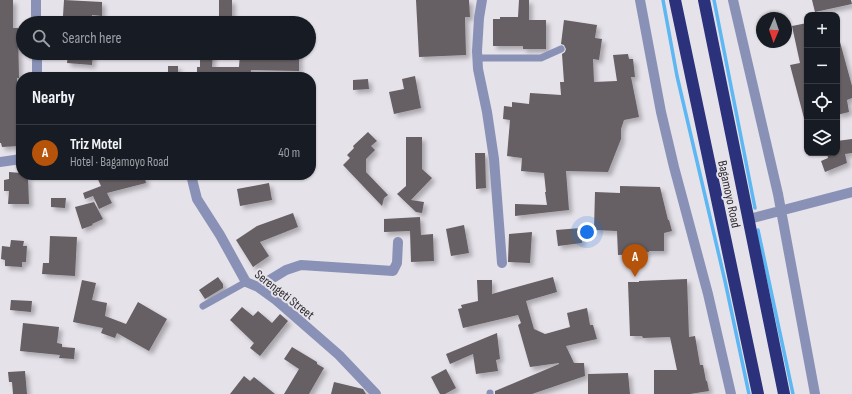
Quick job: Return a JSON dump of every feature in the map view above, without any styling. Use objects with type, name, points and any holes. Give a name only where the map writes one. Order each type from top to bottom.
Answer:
[{"type":"highway","name":"Bagamoyo Road","points":[[675,0],[758,394]]},
{"type":"highway","name":"Bagamoyo Road","points":[[704,0],[784,394]]},
{"type":"street","points":[[36,0],[36,16]]},
{"type":"street","points":[[482,0],[479,18],[478,69],[488,112],[494,159],[502,263]]},
{"type":"street","points":[[640,0],[664,126],[707,287],[731,394]]},
{"type":"street","points":[[733,0],[781,211],[814,394]]},
{"type":"street","points":[[37,60],[37,72]]},
{"type":"street","points":[[0,162],[16,160]]},
{"type":"street","name":"Serengeti Street","points":[[192,180],[197,199],[220,235],[246,282],[258,286],[339,355],[376,394]]},
{"type":"street","points":[[749,218],[852,192]]},
{"type":"street","points":[[258,286],[286,270],[301,265],[393,271],[397,263],[398,242]]},
{"type":"lane","points":[[478,58],[542,58],[561,48]]},
{"type":"lane","points":[[203,306],[246,282]]},
{"type":"building","points":[[0,0],[13,0],[13,28],[16,28],[16,60],[19,60],[19,72],[16,72],[16,146],[2,147],[0,143]]},
{"type":"building","points":[[64,0],[102,2],[102,16],[63,16]]},
{"type":"building","points":[[219,0],[232,0],[232,16],[219,16]]},
{"type":"building","points":[[416,0],[469,0],[470,17],[465,17],[466,55],[419,57]]},
{"type":"building","points":[[519,0],[529,0],[529,20],[546,20],[546,49],[523,49],[523,46],[493,46],[493,19],[500,19],[500,17],[518,17]]},
{"type":"building","points":[[812,0],[851,0],[852,4],[815,12]]},
{"type":"building","points":[[564,20],[597,25],[595,38],[602,39],[599,60],[593,59],[594,82],[617,81],[613,55],[628,54],[629,59],[633,59],[635,77],[631,77],[639,117],[624,120],[621,129],[621,139],[608,172],[566,171],[569,210],[515,216],[515,204],[547,205],[546,192],[544,173],[521,171],[522,158],[507,156],[510,120],[503,119],[504,106],[512,107],[512,102],[529,104],[530,93],[561,95],[560,82],[564,82],[562,54],[566,49],[564,45],[561,44]]},
{"type":"building","points":[[804,24],[804,118],[790,65],[800,63],[792,26]]},
{"type":"building","points":[[840,42],[852,86],[852,98],[847,100],[849,112],[840,114]]},
{"type":"building","points":[[67,60],[92,60],[92,65],[67,63]]},
{"type":"building","points":[[200,60],[212,60],[212,67],[239,67],[240,60],[299,60],[299,71],[251,70],[251,72],[197,72],[197,67],[200,67]]},
{"type":"building","points":[[168,66],[178,66],[178,72],[168,72]]},
{"type":"building","points":[[415,76],[421,108],[394,114],[389,92],[404,89],[402,79]]},
{"type":"building","points":[[368,79],[369,89],[353,90],[353,80]]},
{"type":"building","points":[[368,132],[377,141],[371,146],[375,150],[366,159],[366,172],[388,195],[384,198],[382,206],[343,165],[350,158],[347,155],[354,148],[353,146]]},
{"type":"building","points":[[406,137],[422,137],[422,169],[432,178],[411,200],[424,202],[422,213],[416,212],[397,194],[406,186]]},
{"type":"building","points":[[852,139],[852,153],[845,154],[847,163],[825,172],[821,161],[828,158],[828,156],[840,156],[840,141]]},
{"type":"building","points":[[475,153],[485,153],[486,188],[476,189]]},
{"type":"building","points":[[9,172],[16,173],[16,180],[28,180],[29,204],[8,204],[9,191],[4,191],[4,180],[9,179]]},
{"type":"building","points":[[98,180],[145,180],[146,183],[107,193],[112,203],[99,209],[93,196],[85,199],[83,193],[101,186]]},
{"type":"building","points":[[269,183],[272,200],[240,206],[237,189]]},
{"type":"building","points":[[620,186],[660,187],[672,231],[664,233],[664,251],[637,252],[637,254],[618,255],[617,231],[594,230],[595,192],[620,193]]},
{"type":"building","points":[[51,198],[66,198],[65,208],[51,207]]},
{"type":"building","points":[[94,202],[103,219],[82,229],[75,207]]},
{"type":"building","points":[[293,213],[298,227],[260,242],[269,256],[253,267],[236,240],[257,226]]},
{"type":"building","points":[[420,217],[421,235],[433,234],[434,261],[411,262],[410,231],[384,232],[384,219]]},
{"type":"building","points":[[464,225],[469,253],[451,256],[446,229]]},
{"type":"building","points":[[581,228],[582,243],[558,246],[556,230]]},
{"type":"building","points":[[532,232],[530,263],[508,262],[509,234]]},
{"type":"building","points":[[50,236],[77,237],[75,276],[42,274],[43,263],[49,263]]},
{"type":"building","points":[[11,240],[24,241],[23,246],[27,246],[26,262],[22,262],[22,267],[5,266],[5,260],[1,259],[2,246],[10,247]]},
{"type":"building","points":[[218,277],[223,284],[223,288],[205,299],[199,290]]},
{"type":"building","points":[[553,277],[557,292],[526,301],[534,329],[545,334],[570,327],[567,313],[587,308],[590,325],[593,325],[597,339],[566,346],[574,363],[584,363],[585,376],[532,394],[495,394],[495,391],[559,363],[530,367],[518,325],[521,323],[518,315],[463,328],[458,309],[462,308],[461,305],[478,301],[477,280],[492,280],[492,294]]},
{"type":"building","points":[[687,279],[689,337],[695,336],[700,365],[703,365],[709,391],[690,394],[654,394],[654,370],[677,370],[670,337],[643,338],[642,336],[630,336],[628,282]]},
{"type":"building","points":[[82,280],[96,283],[92,300],[107,303],[105,316],[126,324],[138,302],[167,319],[149,351],[117,333],[115,338],[101,333],[103,328],[73,322]]},
{"type":"building","points":[[11,300],[32,301],[31,312],[10,310]]},
{"type":"building","points":[[242,307],[253,316],[258,311],[272,323],[280,314],[288,321],[260,356],[250,348],[254,343],[230,320]]},
{"type":"building","points":[[23,323],[59,327],[57,343],[62,344],[62,347],[75,348],[74,359],[59,358],[60,355],[20,351]]},
{"type":"building","points":[[497,333],[500,359],[496,360],[498,371],[476,374],[473,354],[450,364],[446,354]]},
{"type":"building","points":[[292,347],[324,368],[309,394],[284,394],[299,369],[284,359]]},
{"type":"building","points":[[446,369],[456,388],[445,394],[440,394],[431,377]]},
{"type":"building","points":[[25,371],[27,394],[13,394],[12,382],[9,382],[8,372]]},
{"type":"building","points":[[628,373],[630,394],[588,394],[588,374]]},
{"type":"building","points":[[244,376],[250,381],[254,377],[275,394],[230,394]]},
{"type":"building","points":[[334,382],[363,389],[366,394],[331,394]]},
{"type":"waterway","points":[[663,0],[677,76],[725,281],[749,394]]},
{"type":"waterway","points":[[714,0],[755,208]]},
{"type":"waterway","points":[[758,230],[793,394]]},
{"type":"place","name":"Triz Motel","points":[[635,277]]}]
